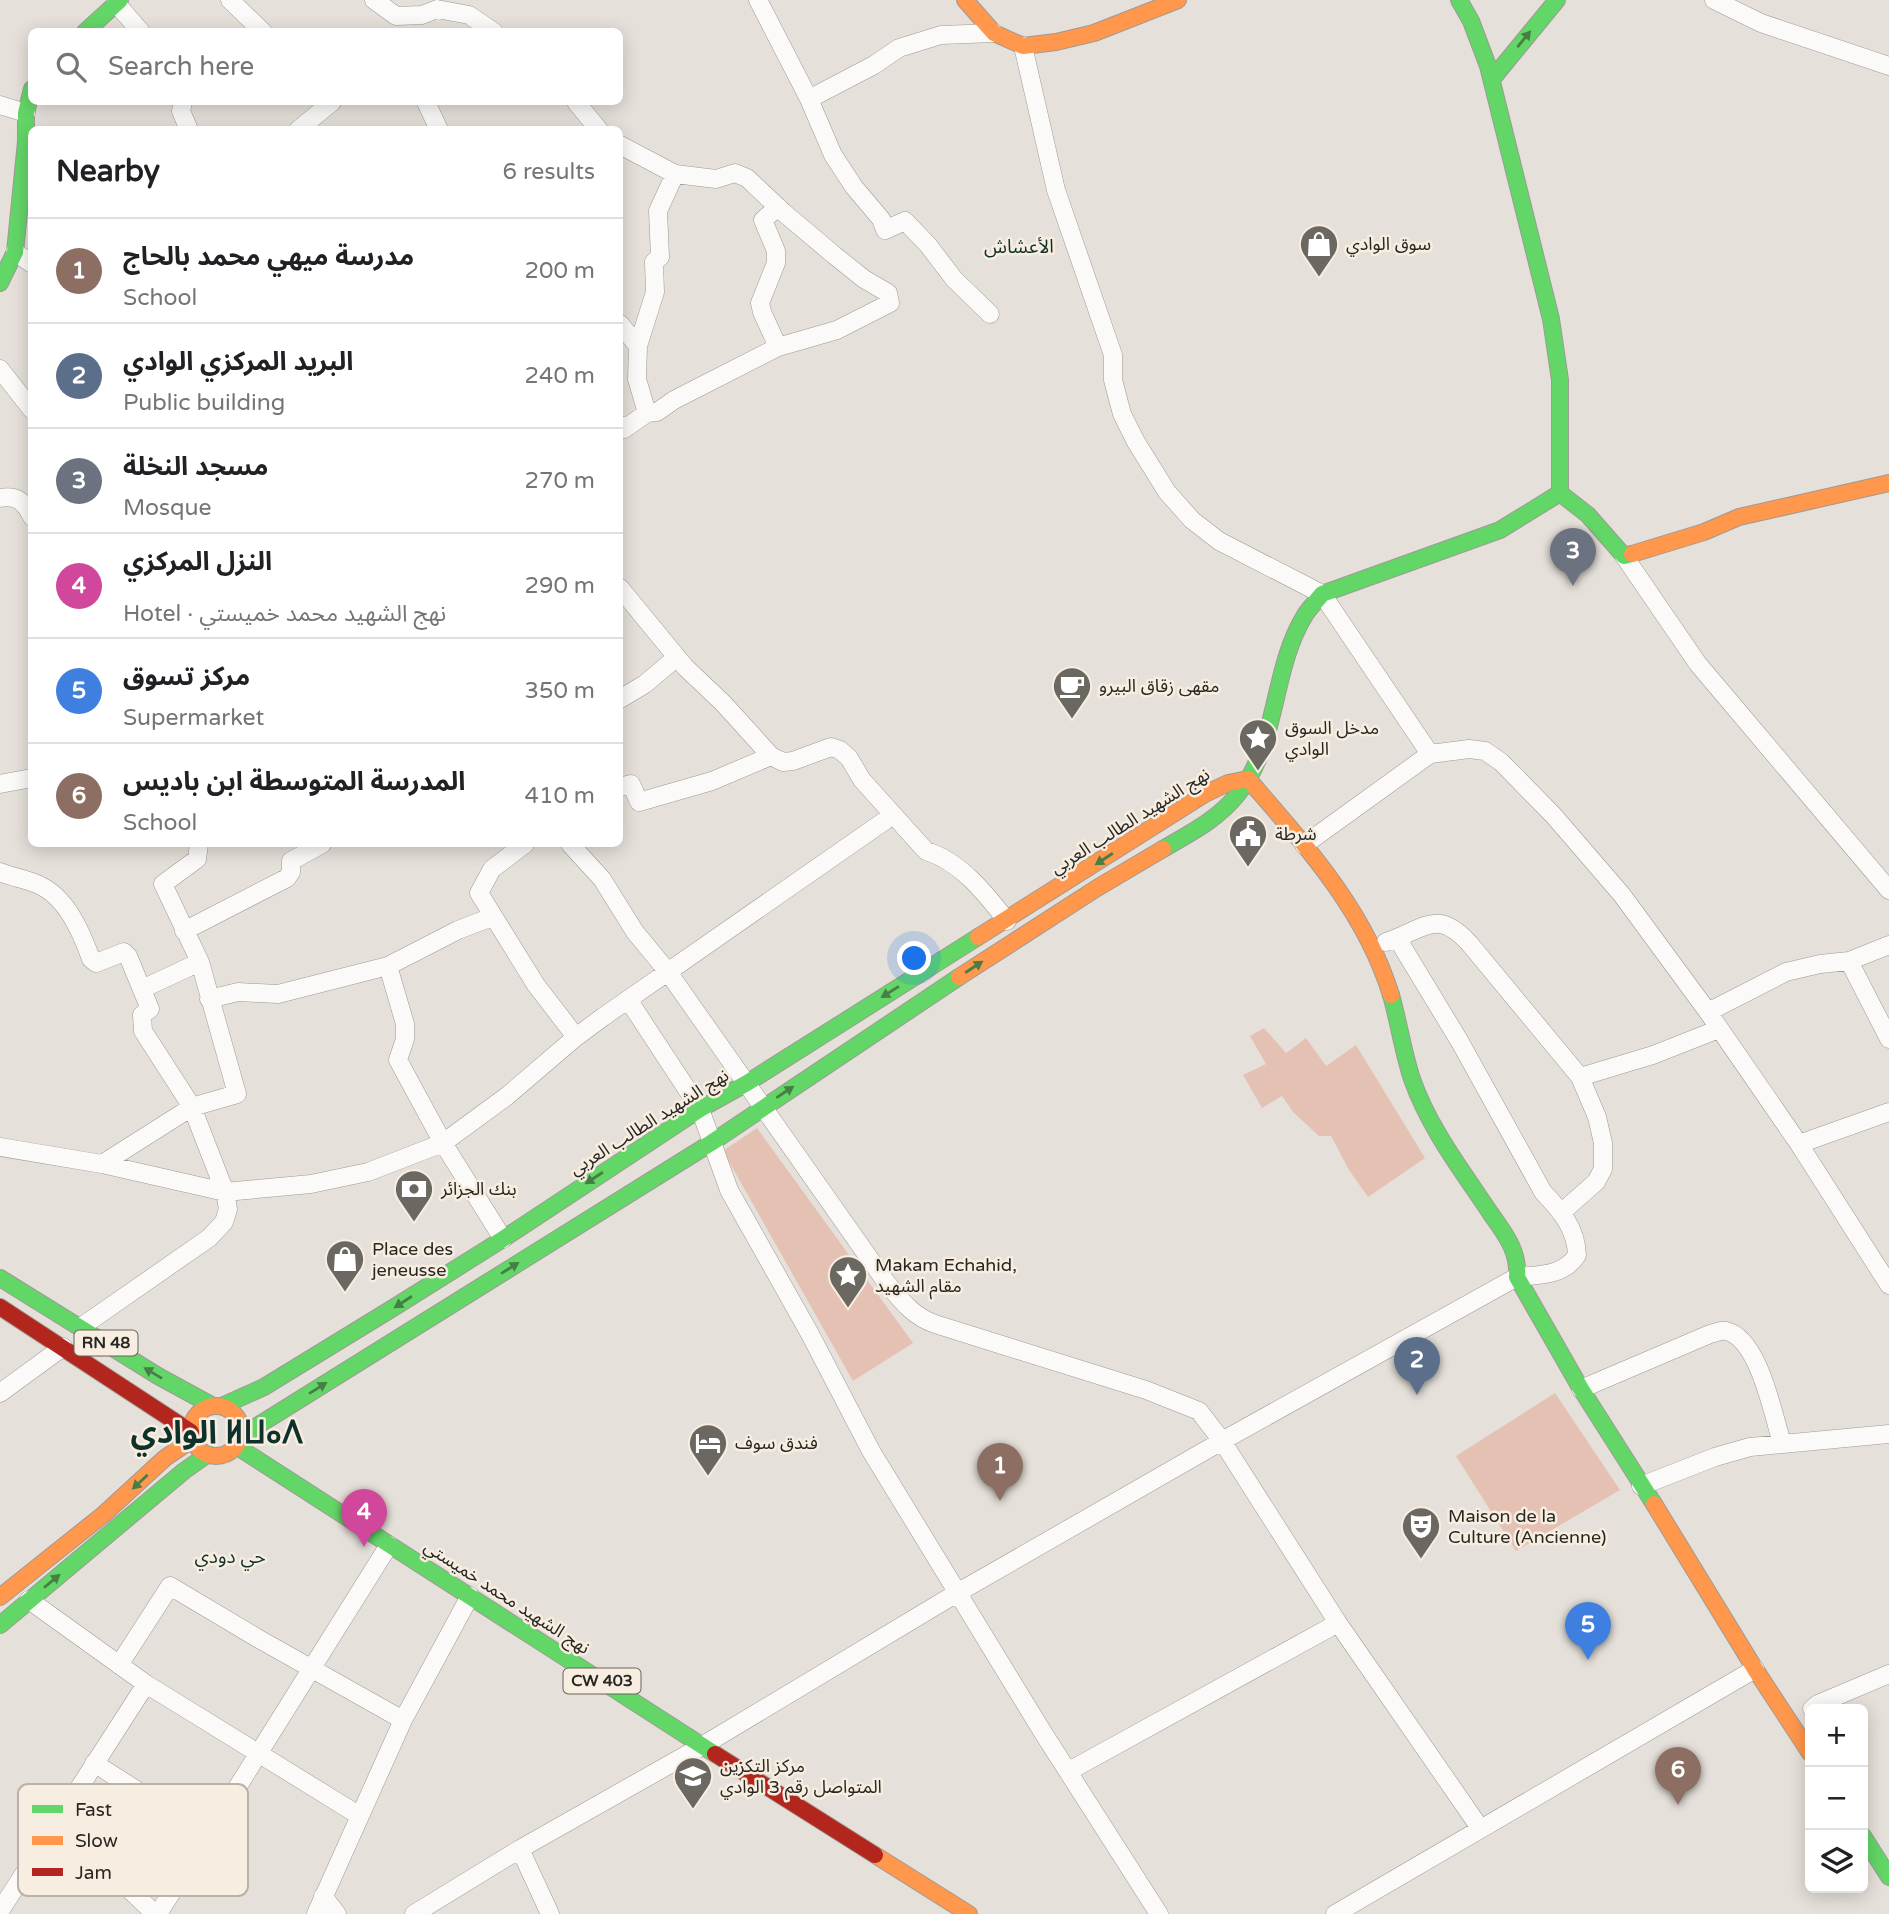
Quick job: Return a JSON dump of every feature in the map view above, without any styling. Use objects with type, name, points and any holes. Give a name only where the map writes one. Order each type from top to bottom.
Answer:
[{"type":"main road","points":[[965,0],[994,33],[1023,46],[1094,33],[1178,0]]},
{"type":"main road","points":[[1459,0],[1480,42],[1493,78],[1515,181],[1547,305],[1559,366],[1560,493]]},
{"type":"main road","points":[[1493,78],[1557,0]]},
{"type":"main road","points":[[89,28],[118,2]]},
{"type":"main road","points":[[0,283],[15,252],[28,105]]},
{"type":"main road","points":[[1560,493],[1588,515],[1624,556],[1704,532],[1749,515],[1889,483]]},
{"type":"main road","points":[[192,1436],[201,1451],[223,1455],[269,1419],[711,1143],[935,992],[1212,820],[1233,802],[1248,779],[1273,717],[1299,630],[1306,614],[1322,594],[1500,530],[1560,493]]},
{"type":"main road","points":[[1248,779],[1345,898],[1373,946],[1401,1032],[1413,1082],[1433,1121],[1513,1245],[1518,1265],[1517,1277],[1581,1389],[1755,1669],[1805,1744]]},
{"type":"main road","name":"نهج الشهيد الطالب العربي","points":[[218,1406],[264,1387],[503,1239],[700,1109],[747,1083],[921,972],[1007,921],[1205,794],[1228,783],[1248,779]]},
{"type":"main road","points":[[1057,889],[1070,906]]},
{"type":"main road","points":[[921,972],[935,992]]},
{"type":"main road","name":"RN 48","points":[[0,1278],[158,1376],[218,1406]]},
{"type":"main road","name":"RN 48","points":[[0,1307],[192,1436]]},
{"type":"main road","points":[[0,1597],[104,1514],[164,1458],[192,1436],[197,1414],[218,1406],[236,1415],[240,1423],[238,1443]]},
{"type":"main road","name":"نهج الشهيد محمد خميستي","points":[[238,1443],[389,1545],[969,1914]]},
{"type":"main road","points":[[0,1625],[184,1471],[208,1454]]},
{"type":"main road","points":[[1868,1841],[1882,1854],[1889,1877]]},
{"type":"street","points":[[230,0],[259,28]]},
{"type":"street","points":[[374,0],[397,24],[422,15],[440,4],[469,15],[488,28]]},
{"type":"street","points":[[758,0],[809,99],[833,155],[854,187],[881,219],[885,230],[905,221],[954,279],[990,314]]},
{"type":"street","points":[[1714,0],[1761,23],[1889,66]]},
{"type":"street","points":[[118,2],[138,28]]},
{"type":"street","points":[[809,99],[874,65],[899,48],[941,35],[994,33]]},
{"type":"street","points":[[1023,46],[1056,190],[1113,355],[1114,380],[1122,414],[1136,442],[1167,492],[1192,520],[1219,541],[1322,594],[1430,754]]},
{"type":"street","points":[[0,105],[26,113]]},
{"type":"street","points":[[182,105],[181,111],[188,126]]},
{"type":"street","points":[[427,105],[437,126]]},
{"type":"street","points":[[578,105],[596,126]]},
{"type":"street","points":[[300,126],[309,108]]},
{"type":"street","points":[[623,147],[675,174],[716,179],[735,173],[747,178],[778,208],[864,279],[888,293],[890,303],[836,330],[778,347],[674,400],[657,412],[647,413],[623,428]]},
{"type":"street","points":[[647,413],[637,379],[638,346],[655,292],[654,262],[660,257],[659,211],[675,174]]},
{"type":"street","points":[[778,208],[763,220],[776,251],[776,263],[760,303],[778,347]]},
{"type":"street","points":[[15,252],[28,261]]},
{"type":"street","points":[[623,328],[638,346]]},
{"type":"street","points":[[0,369],[28,405]]},
{"type":"street","points":[[0,498],[17,498],[28,510]]},
{"type":"street","points":[[1624,556],[1698,664],[1889,890]]},
{"type":"street","points":[[623,592],[677,657],[771,756],[783,762],[831,747],[840,750],[849,758],[862,780],[926,851],[939,855],[965,875],[990,899],[1007,921]]},
{"type":"street","points":[[623,697],[645,684],[677,657]]},
{"type":"street","points":[[1304,845],[1430,754],[1469,749],[1485,751],[1501,762],[1554,816],[1622,895],[1708,1012],[1799,1144],[1889,1285]]},
{"type":"street","points":[[623,786],[631,784],[639,802],[712,781],[771,756]]},
{"type":"street","points":[[0,784],[28,779]]},
{"type":"street","points":[[0,1147],[102,1164],[225,1192],[311,1184],[368,1172],[443,1143],[507,1096],[576,1037],[893,816]]},
{"type":"street","points":[[102,1164],[192,1107],[237,1094],[200,962],[163,884],[197,859],[199,847]]},
{"type":"street","points":[[184,931],[287,878],[291,872],[291,861],[317,847]]},
{"type":"street","points":[[521,847],[492,869],[479,893],[536,985],[576,1037]]},
{"type":"street","points":[[573,847],[602,879],[635,932],[667,972],[910,1312],[919,1318],[1146,1390],[1199,1411],[1222,1441],[1338,1623],[1480,1828]]},
{"type":"street","points":[[4,877],[39,885],[56,896],[74,922],[91,959],[96,963],[124,952],[128,956],[150,1009],[142,1015],[143,1031],[192,1107],[225,1192],[228,1209],[224,1222],[209,1238],[81,1327]]},
{"type":"street","points":[[209,999],[238,992],[278,994],[388,966],[458,930],[492,917]]},
{"type":"street","points":[[1373,946],[1431,923],[1442,922],[1451,926],[1469,943],[1580,1077],[1597,1117],[1604,1150],[1603,1169],[1596,1182],[1562,1212]]},
{"type":"street","points":[[414,1914],[957,1593],[1222,1441],[1517,1277],[1545,1275],[1564,1270],[1572,1263],[1577,1255],[1573,1231],[1562,1212],[1543,1192],[1460,1042],[1396,938]]},
{"type":"street","points":[[1708,1012],[1786,972],[1849,961],[1889,945]]},
{"type":"street","points":[[1849,961],[1889,1039]]},
{"type":"street","points":[[142,989],[200,962]]},
{"type":"street","points":[[388,966],[405,1024],[405,1039],[398,1060],[443,1143],[503,1239]]},
{"type":"street","points":[[629,1001],[700,1109],[729,1191],[810,1334],[871,1451],[1159,1914]]},
{"type":"street","points":[[1580,1077],[1653,1055],[1719,1029]]},
{"type":"street","points":[[1799,1144],[1889,1112]]},
{"type":"street","points":[[1581,1389],[1710,1334],[1724,1331],[1745,1343],[1756,1361],[1782,1443]]},
{"type":"street","points":[[0,1392],[63,1347]]},
{"type":"street","points":[[1642,1486],[1729,1452],[1750,1447],[1889,1434]]},
{"type":"street","points":[[240,1784],[389,1545]]},
{"type":"street","points":[[119,1665],[170,1586],[403,1720]]},
{"type":"street","points":[[316,1914],[403,1720],[470,1596]]},
{"type":"street","points":[[29,1600],[146,1684],[360,1816]]},
{"type":"street","points":[[1069,1771],[1338,1623]]},
{"type":"street","points":[[1335,1914],[1755,1669]]},
{"type":"street","points":[[1818,1704],[1889,1674]]},
{"type":"street","points":[[81,1784],[146,1684]]},
{"type":"street","points":[[1794,1726],[1805,1716]]},
{"type":"street","points":[[94,1763],[127,1784]]},
{"type":"street","points":[[520,1849],[550,1914]]},
{"type":"street","points":[[0,1911],[18,1883]]},
{"type":"street","points":[[138,1896],[157,1914],[169,1896]]},
{"type":"street","points":[[323,1896],[337,1914]]},
{"type":"shaded area","points":[[1264,1028],[1286,1053],[1306,1038],[1326,1066],[1356,1045],[1425,1158],[1368,1197],[1349,1170],[1331,1136],[1319,1136],[1293,1112],[1282,1096],[1262,1108],[1243,1075],[1266,1064],[1250,1036]]},
{"type":"shaded area","points":[[757,1128],[913,1343],[853,1381],[723,1151]]},
{"type":"shaded area","points":[[1555,1393],[1620,1490],[1516,1551],[1456,1456]]},
{"type":"traffic: fast","points":[[89,28],[120,0]]},
{"type":"traffic: fast","points":[[1459,0],[1471,21],[1488,66],[1551,319],[1560,380],[1560,493]]},
{"type":"traffic: fast","points":[[1493,78],[1557,0]]},
{"type":"traffic: fast","points":[[0,283],[15,252],[28,105]]},
{"type":"traffic: fast","points":[[1163,849],[1221,812],[1251,775],[1261,753],[1294,636],[1305,615],[1322,594],[1500,530],[1560,493],[1588,515],[1624,556],[1632,554]]},
{"type":"traffic: fast","points":[[222,1406],[264,1387],[393,1308],[700,1109],[747,1083],[978,937]]},
{"type":"traffic: fast","points":[[240,1439],[711,1143],[959,977]]},
{"type":"traffic: fast","points":[[1391,995],[1409,1069],[1428,1115],[1447,1149],[1506,1236],[1516,1259],[1517,1277],[1581,1389],[1654,1504]]},
{"type":"traffic: fast","points":[[0,1278],[158,1376],[213,1406]]},
{"type":"traffic: fast","points":[[236,1446],[715,1754]]},
{"type":"traffic: fast","points":[[0,1625],[184,1471],[208,1454]]},
{"type":"traffic: fast","points":[[1868,1844],[1889,1877]]},
{"type":"traffic: slow","points":[[965,0],[994,33],[1023,46],[1094,33],[1178,0]]},
{"type":"traffic: slow","points":[[1632,554],[1704,532],[1739,517],[1889,483]]},
{"type":"traffic: slow","points":[[1248,779],[1311,854],[1349,907],[1380,964],[1391,995]]},
{"type":"traffic: slow","points":[[978,937],[1205,794],[1228,783],[1248,779]]},
{"type":"traffic: slow","points":[[959,977],[1163,849]]},
{"type":"traffic: slow","points":[[216,1406],[234,1413],[241,1431],[234,1449],[216,1456],[198,1449],[191,1431],[198,1413],[216,1406]]},
{"type":"traffic: slow","points":[[0,1597],[104,1514],[165,1458],[193,1439]]},
{"type":"traffic: slow","points":[[1654,1504],[1805,1745]]},
{"type":"traffic: slow","points":[[875,1855],[969,1914]]},
{"type":"traffic: jam","points":[[0,1307],[191,1432]]},
{"type":"traffic: jam","points":[[715,1754],[875,1855]]},
{"type":"place","name":"سوق الوادي","points":[[1319,278]]},
{"type":"place","name":"مسجد النخلة","points":[[1573,586]]},
{"type":"place","name":"مقهى زقاق البيرو","points":[[1072,720]]},
{"type":"place","name":"مدخل السوق الوادي","points":[[1258,772]]},
{"type":"place","name":"شرطة","points":[[1248,868]]},
{"type":"place","name":"بنك الجزائر","points":[[414,1223]]},
{"type":"place","name":"Place des jeneusse","points":[[345,1293]]},
{"type":"place","name":"Makam Echahid, مقام الشهيد","points":[[848,1309]]},
{"type":"place","name":"البريد المركزي الوادي","points":[[1417,1395]]},
{"type":"place","name":"فندق سوف","points":[[708,1477]]},
{"type":"place","name":"مدرسة ميهي محمد بالحاج","points":[[1000,1501]]},
{"type":"place","name":"النزل المركزي","points":[[364,1547]]},
{"type":"place","name":"Maison de la Culture (Ancienne)","points":[[1421,1560]]},
{"type":"place","name":"مركز تسوق","points":[[1588,1660]]},
{"type":"place","name":"المدرسة المتوسطة ابن باديس","points":[[1678,1805]]},
{"type":"place","name":"مركز التكزين المتواصل رقم 3 الوادي","points":[[693,1810]]},
{"type":"district","name":"الأعشاش","points":[[1019,247]]},
{"type":"district","name":"الوادي ⵍⵡⴰⴷ","points":[[217,1433]]},
{"type":"district","name":"حي دودي","points":[[230,1557]]}]
